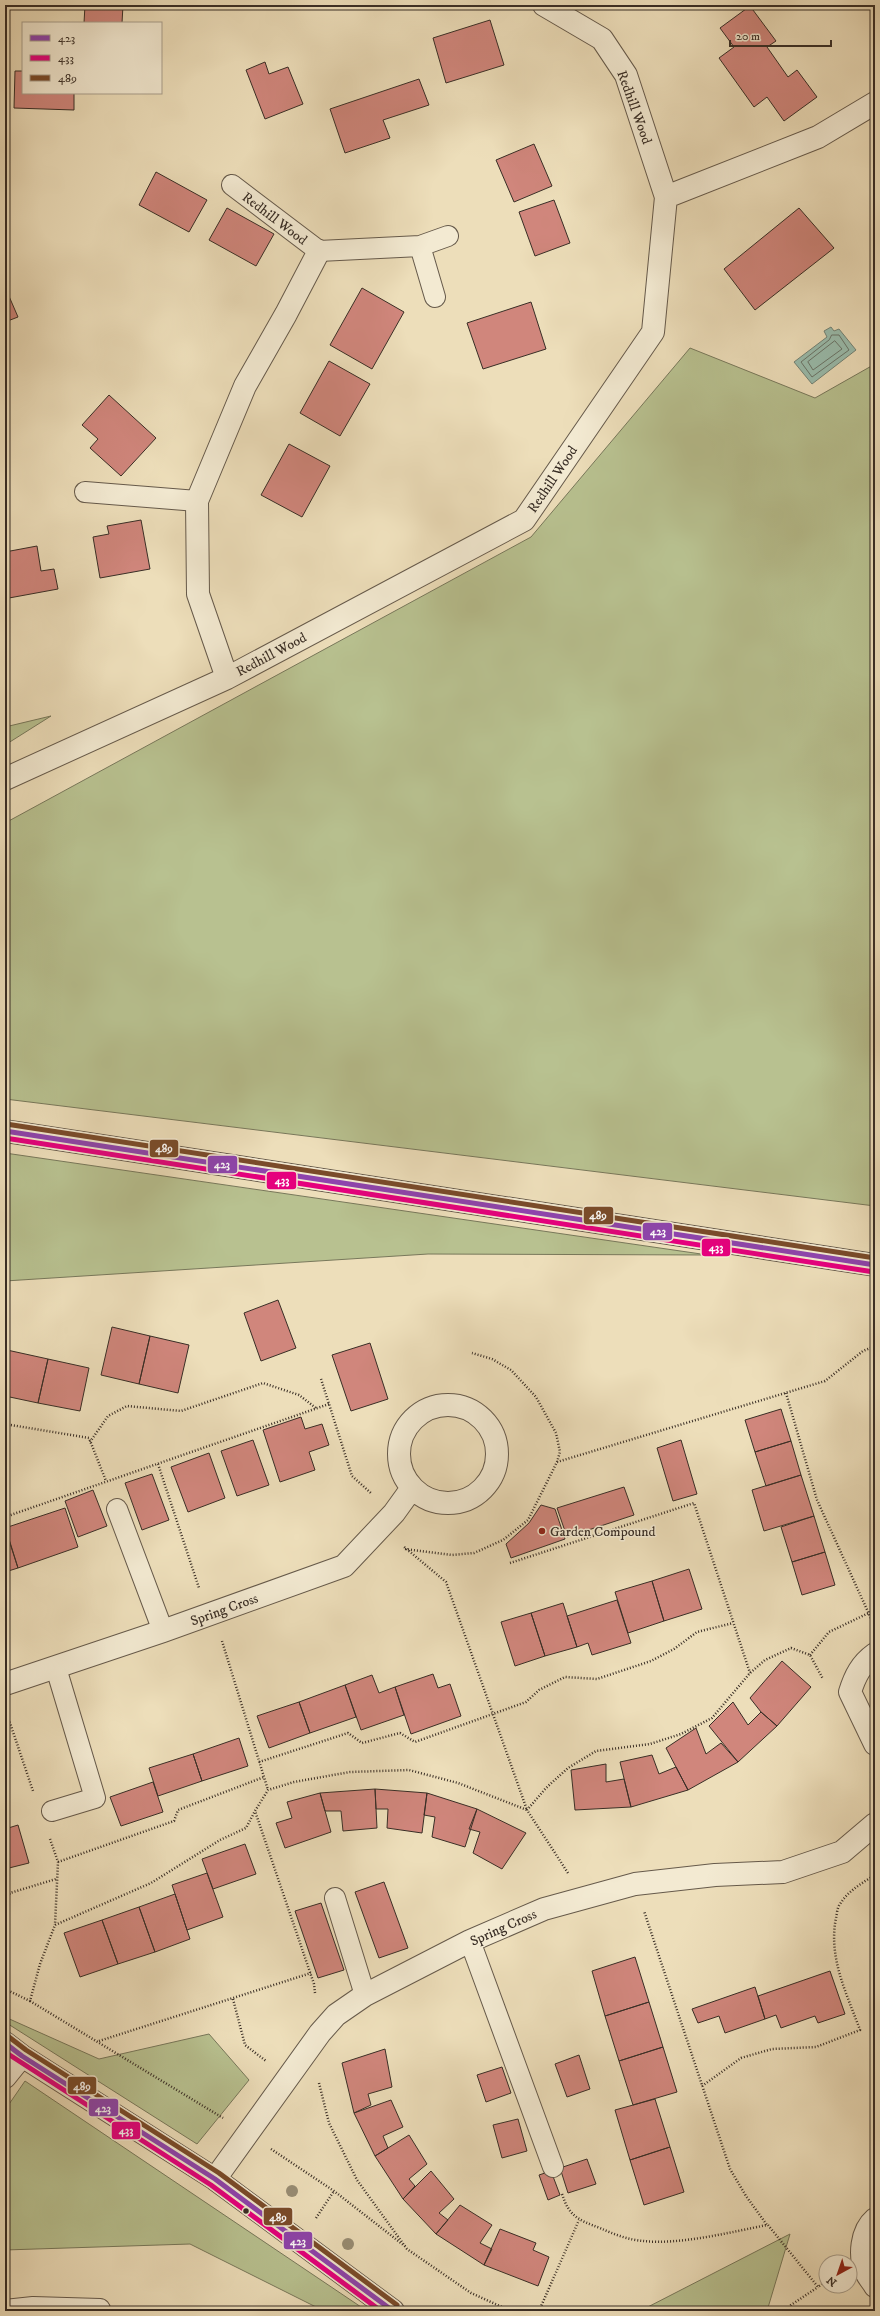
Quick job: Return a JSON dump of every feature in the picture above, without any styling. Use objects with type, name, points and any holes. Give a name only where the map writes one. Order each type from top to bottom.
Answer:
[{"type":"street","name":"Redhill Wood","points":[[5,779],[227,678],[524,520],[653,332],[666,197],[626,75],[602,39],[544,5]]},
{"type":"street","points":[[666,197],[818,138],[875,103]]},
{"type":"street","name":"Redhill Wood","points":[[227,678],[198,594],[197,500],[245,386],[286,314],[319,251]]},
{"type":"street","points":[[5,1130],[875,1265]]},
{"type":"street","points":[[445,1405],[462,1407],[479,1416],[490,1429],[496,1445],[497,1456],[493,1473],[484,1487],[476,1495],[460,1502],[443,1503],[427,1498],[412,1488],[402,1473],[400,1446],[405,1430],[416,1417],[428,1409],[445,1405]]},
{"type":"street","name":"Spring Cross","points":[[5,1684],[163,1631],[344,1566],[394,1514],[412,1488]]},
{"type":"street","points":[[875,1654],[867,1660],[855,1675],[850,1692],[875,1744]]},
{"type":"street","name":"Spring Cross","points":[[215,2179],[249,2134],[287,2077],[320,2033],[336,2015],[365,1995],[470,1941],[544,1909],[582,1897],[635,1884],[715,1875],[783,1872],[842,1852],[875,1824]]},
{"type":"street","points":[[5,2043],[22,2056],[215,2179],[393,2311]]},
{"type":"street","points":[[5,2077],[22,2056]]},
{"type":"street","points":[[875,2219],[865,2234],[862,2251],[866,2272],[875,2286]]},
{"type":"lane","name":"Redhill Wood","points":[[232,185],[319,251],[420,246],[448,236]]},
{"type":"lane","points":[[420,246],[434,297]]},
{"type":"lane","points":[[85,492],[197,500]]},
{"type":"lane","points":[[117,1509],[163,1631]]},
{"type":"lane","points":[[52,1811],[95,1798],[56,1668]]},
{"type":"lane","points":[[335,1898],[365,1995]]},
{"type":"lane","points":[[470,1941],[553,2166]]},
{"type":"lane","points":[[5,2310],[33,2307],[100,2309]]},
{"type":"path","points":[[557,1462],[825,1381],[863,1351],[875,1346]]},
{"type":"path","points":[[404,1548],[452,1555],[474,1553],[503,1540],[528,1520],[557,1462],[560,1452],[556,1433],[536,1397],[511,1370],[492,1359],[472,1353]]},
{"type":"path","points":[[321,1379],[352,1476],[394,1514],[404,1548],[446,1582],[527,1810],[572,1878],[582,1897]]},
{"type":"path","points":[[90,1442],[108,1416],[126,1406],[181,1411],[263,1383],[299,1395],[317,1408]]},
{"type":"path","points":[[786,1393],[817,1500],[875,1627]]},
{"type":"path","points":[[5,1517],[329,1404]]},
{"type":"path","points":[[5,1424],[89,1438],[117,1509]]},
{"type":"path","points":[[158,1464],[210,1614],[268,1790]]},
{"type":"path","points":[[510,1563],[694,1503],[750,1673]]},
{"type":"path","points":[[810,1655],[829,1632],[875,1610]]},
{"type":"path","points":[[259,1762],[348,1733],[362,1743],[400,1733],[415,1742],[526,1702],[539,1690],[565,1677],[597,1679],[650,1661],[674,1649],[697,1632],[733,1623]]},
{"type":"path","points":[[527,1810],[546,1788],[568,1768],[596,1751],[650,1744],[681,1734],[712,1718],[750,1673],[765,1660],[791,1648],[810,1655],[825,1683]]},
{"type":"path","points":[[870,1768],[875,1783]]},
{"type":"path","points":[[5,1989],[30,2001],[40,1964],[55,1925],[151,1883],[220,1840],[246,1828],[268,1790],[294,1782],[350,1772],[409,1770],[458,1784],[527,1810]]},
{"type":"path","points":[[58,1862],[174,1821],[178,1810],[264,1777]]},
{"type":"path","points":[[255,1811],[311,1973],[314,1984],[320,2033]]},
{"type":"path","points":[[702,2086],[741,2058],[772,2049],[816,2047],[860,2030],[835,1962],[833,1942],[839,1905],[852,1890],[875,1876]]},
{"type":"path","points":[[5,1902],[10,1893],[56,1880]]},
{"type":"path","points":[[635,1884],[730,2170],[746,2196],[767,2225],[818,2287],[790,2305],[788,2311]]},
{"type":"path","points":[[98,2041],[311,1973]]},
{"type":"path","points":[[233,1999],[245,2045],[287,2077]]},
{"type":"path","points":[[318,2080],[329,2123],[357,2180],[407,2249],[471,2293],[512,2311]]},
{"type":"path","points":[[553,2166],[566,2208],[579,2220],[616,2235],[643,2241],[714,2235],[767,2225]]},
{"type":"path","points":[[539,2311],[579,2220]]},
{"type":"green space","points":[[690,348],[815,398],[875,364],[875,1206],[5,1099],[5,823],[531,537]]},
{"type":"green space","points":[[51,716],[5,745],[5,727]]},
{"type":"green space","points":[[5,1153],[708,1255],[428,1254],[5,1281]]},
{"type":"green space","points":[[5,2017],[99,2059],[209,2034],[249,2080],[197,2144],[5,2022]]},
{"type":"green space","points":[[25,2081],[367,2311],[324,2311],[190,2244],[5,2250],[5,2110]]},
{"type":"green space","points":[[790,2234],[767,2311],[640,2311]]},
{"type":"water","points":[[831,327],[834,331],[839,329],[856,350],[812,384],[794,362],[827,337],[824,331]]},
{"type":"building","points":[[85,5],[123,5],[122,22],[84,22]]},
{"type":"building","points":[[750,6],[776,41],[767,47],[788,77],[797,70],[817,97],[784,121],[767,97],[754,107],[719,58],[734,47],[720,28]]},
{"type":"building","points":[[6,19],[6,60],[5,60]]},
{"type":"building","points":[[490,20],[504,65],[446,83],[433,38]]},
{"type":"building","points":[[265,62],[269,74],[288,67],[303,104],[265,119],[246,70]]},
{"type":"building","points":[[15,71],[22,71],[22,94],[74,94],[74,110],[14,108]]},
{"type":"building","points":[[419,79],[429,105],[383,120],[390,138],[345,153],[330,109]]},
{"type":"building","points":[[534,144],[552,186],[514,202],[496,160]]},
{"type":"building","points":[[156,172],[207,200],[189,232],[139,205]]},
{"type":"building","points":[[554,200],[570,243],[535,256],[519,212]]},
{"type":"building","points":[[227,208],[274,234],[256,266],[209,240]]},
{"type":"building","points":[[799,208],[834,248],[755,310],[724,269]]},
{"type":"building","points":[[5,287],[18,317],[5,322]]},
{"type":"building","points":[[362,288],[404,312],[372,369],[330,345]]},
{"type":"building","points":[[531,302],[546,349],[483,369],[467,323]]},
{"type":"building","points":[[329,361],[370,384],[340,436],[300,413]]},
{"type":"building","points":[[109,395],[156,438],[121,476],[90,448],[98,439],[82,425]]},
{"type":"building","points":[[289,444],[330,466],[302,517],[261,495]]},
{"type":"building","points":[[141,520],[150,569],[100,578],[93,537],[109,534],[107,526]]},
{"type":"building","points":[[37,546],[41,571],[54,569],[58,589],[9,598],[5,575],[5,552]]},
{"type":"building","points":[[278,1300],[296,1348],[261,1361],[244,1313]]},
{"type":"building","points":[[112,1327],[150,1336],[139,1384],[101,1375]]},
{"type":"building","points":[[150,1336],[189,1345],[178,1393],[139,1384]]},
{"type":"building","points":[[370,1343],[388,1399],[351,1411],[332,1355]]},
{"type":"building","points":[[7,1350],[48,1359],[38,1403],[5,1396]]},
{"type":"building","points":[[48,1359],[89,1368],[80,1411],[38,1403]]},
{"type":"building","points":[[781,1409],[791,1441],[755,1452],[745,1420]]},
{"type":"building","points":[[301,1417],[305,1429],[322,1424],[329,1445],[309,1452],[315,1470],[280,1482],[263,1430]]},
{"type":"building","points":[[253,1440],[269,1485],[237,1496],[221,1451]]},
{"type":"building","points":[[681,1440],[697,1494],[673,1501],[657,1448]]},
{"type":"building","points":[[791,1441],[801,1475],[766,1486],[755,1452]]},
{"type":"building","points":[[209,1453],[225,1498],[188,1512],[171,1467]]},
{"type":"building","points":[[152,1474],[169,1520],[142,1530],[125,1483]]},
{"type":"building","points":[[801,1475],[814,1516],[764,1531],[752,1490]]},
{"type":"building","points":[[624,1487],[634,1515],[567,1537],[557,1508]]},
{"type":"building","points":[[93,1490],[107,1526],[78,1537],[65,1501]]},
{"type":"building","name":"Garden Compound","points":[[541,1505],[555,1509],[565,1539],[511,1558],[506,1544],[529,1523]]},
{"type":"building","points":[[65,1508],[78,1547],[18,1568],[5,1528]]},
{"type":"building","points":[[814,1516],[825,1552],[792,1562],[781,1527]]},
{"type":"building","points":[[9,1539],[18,1568],[5,1572],[5,1540]]},
{"type":"building","points":[[825,1552],[835,1585],[802,1595],[792,1562]]},
{"type":"building","points":[[689,1569],[702,1609],[664,1621],[652,1581]]},
{"type":"building","points":[[652,1581],[664,1621],[628,1633],[615,1592]]},
{"type":"building","points":[[617,1600],[631,1643],[592,1655],[588,1643],[577,1647],[567,1616]]},
{"type":"building","points":[[563,1603],[577,1647],[545,1656],[531,1613]]},
{"type":"building","points":[[531,1613],[545,1656],[515,1666],[501,1622]]},
{"type":"building","points":[[782,1661],[811,1687],[777,1726],[761,1712],[750,1698]]},
{"type":"building","points":[[433,1674],[438,1688],[450,1684],[461,1716],[411,1734],[395,1687]]},
{"type":"building","points":[[372,1675],[379,1693],[395,1687],[404,1715],[361,1730],[345,1685]]},
{"type":"building","points":[[345,1685],[356,1717],[310,1733],[299,1702]]},
{"type":"building","points":[[299,1702],[310,1733],[269,1748],[257,1716]]},
{"type":"building","points":[[733,1702],[748,1725],[761,1712],[777,1726],[738,1762],[709,1726]]},
{"type":"building","points":[[696,1728],[706,1754],[721,1743],[738,1762],[688,1790],[666,1748]]},
{"type":"building","points":[[239,1738],[248,1766],[202,1781],[193,1754]]},
{"type":"building","points":[[193,1754],[202,1781],[158,1796],[149,1768]]},
{"type":"building","points":[[652,1755],[659,1774],[676,1767],[688,1790],[631,1807],[620,1762]]},
{"type":"building","points":[[606,1764],[606,1782],[624,1779],[631,1807],[575,1810],[571,1770]]},
{"type":"building","points":[[153,1782],[163,1812],[121,1826],[110,1797]]},
{"type":"building","points":[[375,1789],[427,1793],[422,1833],[387,1828],[388,1809],[376,1809]]},
{"type":"building","points":[[375,1789],[377,1828],[343,1831],[341,1811],[325,1811],[320,1793]]},
{"type":"building","points":[[320,1793],[331,1832],[285,1848],[276,1823],[292,1818],[287,1802]]},
{"type":"building","points":[[427,1793],[477,1809],[465,1847],[432,1837],[435,1817],[424,1815]]},
{"type":"building","points":[[477,1809],[526,1833],[502,1869],[473,1853],[480,1832],[469,1829]]},
{"type":"building","points":[[18,1825],[29,1863],[5,1869],[5,1829]]},
{"type":"building","points":[[245,1844],[256,1874],[213,1889],[202,1859]]},
{"type":"building","points":[[207,1873],[223,1917],[187,1930],[172,1885]]},
{"type":"building","points":[[384,1882],[408,1948],[379,1958],[355,1892]]},
{"type":"building","points":[[175,1894],[190,1939],[155,1952],[139,1907]]},
{"type":"building","points":[[321,1903],[344,1970],[318,1978],[295,1911]]},
{"type":"building","points":[[139,1907],[155,1952],[118,1964],[102,1920]]},
{"type":"building","points":[[102,1920],[118,1964],[80,1977],[64,1933]]},
{"type":"building","points":[[635,1957],[649,2002],[605,2016],[592,1971]]},
{"type":"building","points":[[830,1971],[845,2014],[818,2023],[815,2016],[781,2028],[776,2015],[765,2019],[758,1996]]},
{"type":"building","points":[[755,1987],[765,2019],[725,2033],[719,2016],[698,2023],[692,2009]]},
{"type":"building","points":[[649,2002],[663,2047],[619,2061],[605,2016]]},
{"type":"building","points":[[663,2047],[677,2092],[633,2105],[619,2061]]},
{"type":"building","points":[[385,2049],[392,2087],[368,2094],[371,2105],[354,2113],[342,2063]]},
{"type":"building","points":[[579,2055],[590,2089],[567,2097],[555,2064]]},
{"type":"building","points":[[502,2067],[511,2093],[486,2102],[477,2075]]},
{"type":"building","points":[[655,2099],[670,2147],[630,2160],[615,2110]]},
{"type":"building","points":[[391,2100],[403,2127],[383,2136],[388,2148],[375,2156],[354,2113]]},
{"type":"building","points":[[518,2119],[527,2151],[502,2158],[493,2125]]},
{"type":"building","points":[[409,2135],[427,2164],[409,2179],[415,2186],[403,2199],[375,2156]]},
{"type":"building","points":[[670,2147],[684,2192],[644,2205],[630,2160]]},
{"type":"building","points":[[587,2159],[596,2184],[568,2193],[560,2168]]},
{"type":"building","points":[[431,2171],[454,2199],[439,2213],[448,2220],[436,2234],[403,2199]]},
{"type":"building","points":[[551,2171],[560,2195],[548,2200],[539,2175]]},
{"type":"building","points":[[460,2205],[492,2225],[480,2243],[492,2249],[484,2265],[436,2234]]},
{"type":"building","points":[[500,2229],[536,2243],[533,2250],[549,2257],[538,2286],[484,2265]]},
{"type":"building","points":[[179,2309],[179,2311],[134,2311],[150,2310]]},
{"type":"transit line","name":"489","points":[[6,1124],[875,1258]]},
{"type":"transit line","name":"423","points":[[5,1131],[875,1265]]},
{"type":"transit line","name":"433","points":[[5,1138],[874,1272]]},
{"type":"transit line","name":"489","points":[[9,2037],[26,2050],[219,2173],[397,2305]]},
{"type":"transit line","name":"423","points":[[5,2043],[22,2056],[215,2179],[393,2311]]},
{"type":"transit line","name":"433","points":[[5,2052],[211,2185],[381,2311]]},
{"type":"place","name":"Garden Compound","points":[[542,1531]]}]
